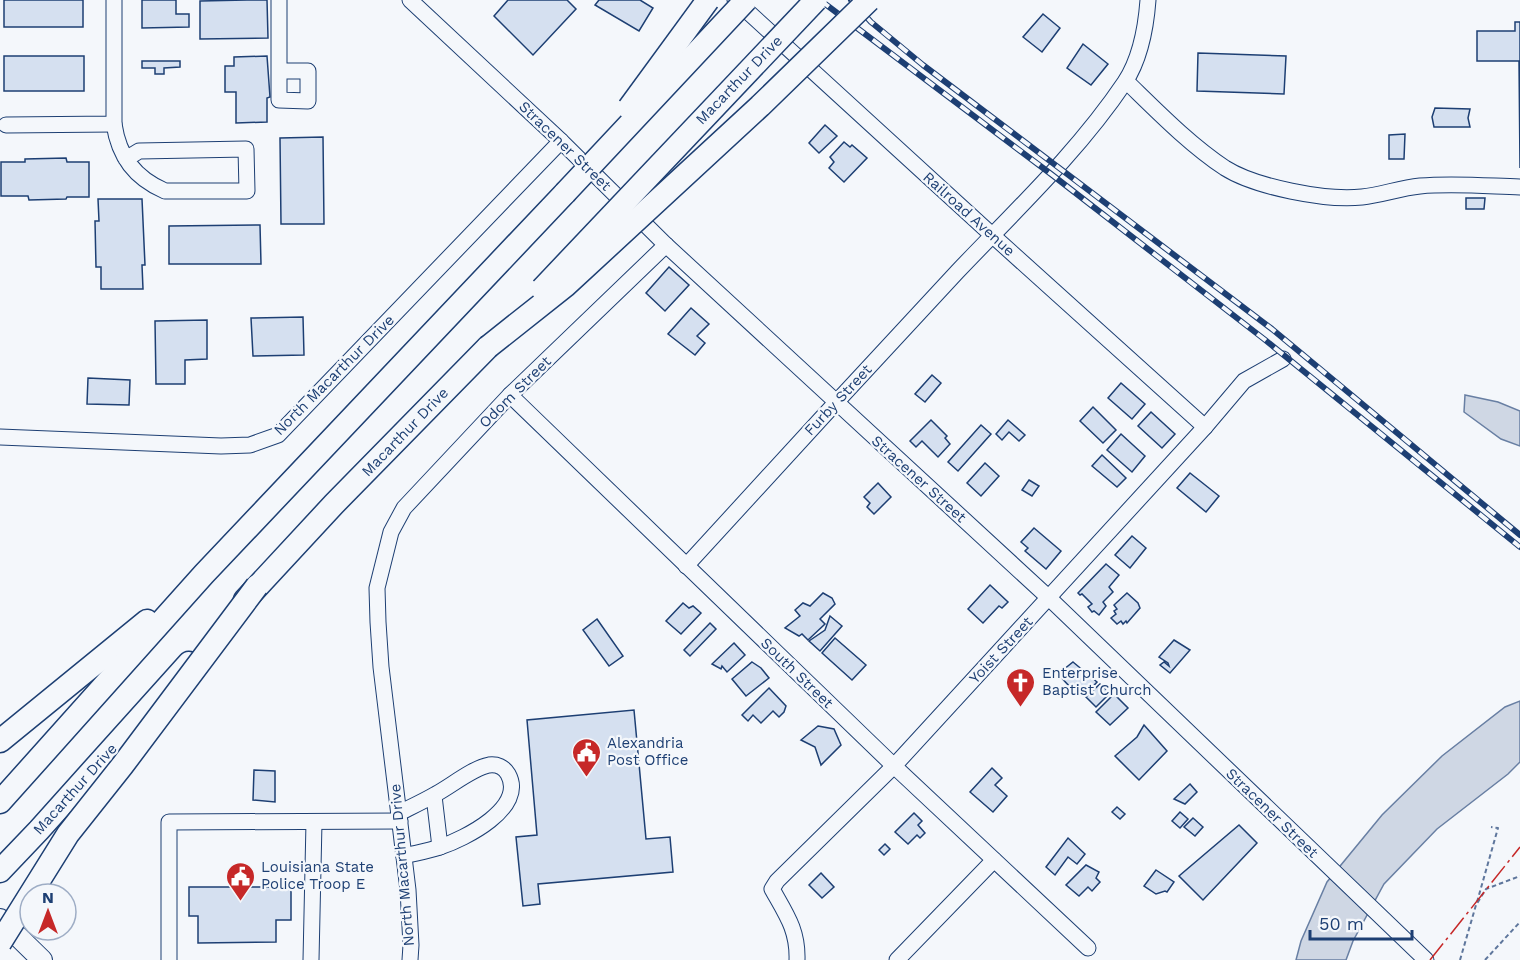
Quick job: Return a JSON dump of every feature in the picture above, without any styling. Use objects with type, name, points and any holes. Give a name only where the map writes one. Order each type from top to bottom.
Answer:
[{"type":"highway","points":[[565,193],[708,0]]},
{"type":"highway","points":[[0,802],[204,574],[746,0]]},
{"type":"highway","name":"Macarthur Drive","points":[[0,871],[257,586],[488,347],[724,94],[816,0]]},
{"type":"highway","points":[[488,347],[573,279],[760,106],[869,0]]},
{"type":"highway","points":[[0,741],[204,574]]},
{"type":"highway","points":[[0,943],[68,834],[257,586]]},
{"type":"main road","points":[[0,919],[42,960]]},
{"type":"street","points":[[114,0],[114,124],[117,143],[126,159],[136,172],[153,186],[165,191],[247,191],[246,149],[139,151],[126,159]]},
{"type":"street","points":[[279,0],[279,71]]},
{"type":"street","name":"Railroad Avenue","points":[[735,0],[1205,426]]},
{"type":"street","name":"Furby Street","points":[[686,566],[835,402],[1051,174],[1110,103],[1126,81],[1138,54],[1148,0]]},
{"type":"street","name":"Stracener Street","points":[[419,3],[666,245],[1049,598],[1426,960]]},
{"type":"street","points":[[1126,81],[1162,115],[1226,168],[1246,179],[1266,186],[1340,198],[1380,194],[1418,186],[1520,186]]},
{"type":"street","points":[[6,125],[114,124]]},
{"type":"street","name":"North Macarthur Drive","points":[[0,437],[221,446],[250,445],[278,435],[561,141]]},
{"type":"street","name":"Odom Street","points":[[384,555],[391,532],[404,508],[510,395],[666,245]]},
{"type":"street","name":"Yoist Street","points":[[797,960],[794,929],[772,889],[777,881],[894,766],[1244,381],[1283,358]]},
{"type":"street","name":"South Street","points":[[510,395],[894,766],[1089,948]]},
{"type":"street","name":"North Macarthur Drive","points":[[384,555],[377,588],[381,667],[404,856],[411,945],[410,960]]},
{"type":"street","points":[[169,960],[169,822],[314,822],[399,817],[481,767],[492,764],[502,767],[508,773],[512,784],[510,797],[502,810],[472,834],[440,847],[404,856]]},
{"type":"street","points":[[434,796],[440,847]]},
{"type":"street","points":[[311,960],[314,822]]},
{"type":"street","points":[[897,960],[994,860]]},
{"type":"path","points":[[1460,960],[1498,828],[1491,827]]},
{"type":"path","points":[[1476,905],[1486,889],[1520,876]]},
{"type":"path","points":[[1485,960],[1520,922]]},
{"type":"shaded area","points":[[1465,395],[1498,402],[1520,411],[1520,446],[1501,439],[1464,412]]},
{"type":"shaded area","points":[[1520,701],[1520,762],[1437,829],[1384,884],[1353,941],[1346,960],[1296,960],[1301,941],[1327,882],[1382,815],[1442,756],[1505,707]]},
{"type":"building","points":[[4,0],[83,0],[83,27],[4,27]]},
{"type":"building","points":[[142,0],[176,0],[176,14],[189,14],[189,27],[142,28]]},
{"type":"building","points":[[267,0],[268,38],[200,39],[200,1]]},
{"type":"building","points":[[508,0],[567,0],[576,9],[533,55],[494,16]]},
{"type":"building","points":[[599,0],[640,0],[653,8],[639,31],[595,5]]},
{"type":"building","points":[[1043,14],[1060,28],[1042,52],[1023,37]]},
{"type":"building","points":[[1515,22],[1520,22],[1520,168],[1519,61],[1477,61],[1477,31],[1515,31]]},
{"type":"building","points":[[1083,44],[1108,64],[1091,85],[1067,68]]},
{"type":"building","points":[[1198,53],[1286,56],[1284,94],[1197,91]]},
{"type":"building","points":[[4,56],[84,56],[84,91],[4,91]]},
{"type":"building","points":[[267,56],[270,97],[267,98],[267,122],[236,123],[236,92],[225,92],[225,66],[234,66],[234,57]]},
{"type":"building","points":[[142,61],[180,61],[180,67],[164,68],[164,74],[155,74],[155,68],[142,68]]},
{"type":"building","points":[[1435,108],[1470,109],[1468,118],[1470,127],[1434,127],[1432,117]]},
{"type":"building","points":[[825,125],[837,136],[819,153],[809,143]]},
{"type":"building","points":[[1405,134],[1404,159],[1389,159],[1389,135]]},
{"type":"building","points":[[323,137],[324,224],[281,224],[280,138]]},
{"type":"building","points":[[844,142],[850,147],[852,145],[867,158],[844,182],[829,168],[834,162],[830,157]]},
{"type":"building","points":[[66,158],[67,162],[89,162],[89,197],[29,200],[28,196],[1,196],[1,162]]},
{"type":"building","points":[[1466,198],[1485,198],[1484,209],[1466,209]]},
{"type":"building","points":[[98,199],[142,199],[145,265],[142,265],[143,289],[101,289],[101,267],[96,267],[95,221],[99,221]]},
{"type":"building","points":[[260,225],[261,264],[169,264],[169,226]]},
{"type":"building","points":[[669,267],[689,285],[665,311],[646,293]]},
{"type":"building","points":[[691,308],[709,324],[697,336],[705,343],[695,355],[668,334]]},
{"type":"building","points":[[303,317],[304,355],[253,356],[251,318]]},
{"type":"building","points":[[207,320],[207,359],[185,360],[185,384],[156,384],[155,321]]},
{"type":"building","points":[[932,375],[941,383],[925,402],[915,394]]},
{"type":"building","points":[[88,378],[130,380],[129,405],[87,404]]},
{"type":"building","points":[[1121,383],[1145,404],[1132,419],[1108,398]]},
{"type":"building","points":[[1093,407],[1116,430],[1103,443],[1080,421]]},
{"type":"building","points":[[1151,412],[1175,434],[1162,448],[1138,426]]},
{"type":"building","points":[[931,420],[947,436],[945,438],[950,444],[938,457],[922,441],[916,447],[910,441]]},
{"type":"building","points":[[1008,420],[1025,435],[1019,441],[1009,432],[1002,440],[996,434]]},
{"type":"building","points":[[981,425],[991,434],[958,471],[948,462]]},
{"type":"building","points":[[1121,434],[1145,456],[1132,472],[1107,450]]},
{"type":"building","points":[[1102,455],[1126,478],[1117,487],[1092,466]]},
{"type":"building","points":[[985,463],[999,476],[981,496],[967,483]]},
{"type":"building","points":[[1190,473],[1219,496],[1206,512],[1177,488]]},
{"type":"building","points":[[1029,480],[1039,486],[1032,496],[1022,490]]},
{"type":"building","points":[[878,483],[891,497],[874,514],[867,507],[870,503],[864,497]]},
{"type":"building","points":[[1034,528],[1061,551],[1046,569],[1025,551],[1028,548],[1021,542]]},
{"type":"building","points":[[1132,536],[1146,548],[1130,568],[1115,555]]},
{"type":"building","points":[[1106,564],[1119,575],[1109,587],[1113,592],[1103,602],[1106,606],[1099,615],[1092,612],[1088,607],[1092,604],[1078,593]]},
{"type":"building","points":[[990,585],[1008,602],[1002,608],[999,606],[983,623],[968,609]]},
{"type":"building","points":[[823,593],[832,598],[835,604],[820,619],[825,624],[808,640],[802,634],[799,636],[785,628],[800,616],[795,610],[803,603],[810,606]]},
{"type":"building","points":[[1127,593],[1140,608],[1127,623],[1126,621],[1123,624],[1121,621],[1117,624],[1111,618],[1116,614],[1114,611],[1117,609],[1114,605]]},
{"type":"building","points":[[683,603],[689,608],[693,606],[701,613],[681,634],[666,621]]},
{"type":"building","points":[[830,616],[842,626],[820,651],[809,641],[825,630]]},
{"type":"building","points":[[597,619],[623,656],[609,666],[583,630]]},
{"type":"building","points":[[710,623],[716,629],[690,656],[684,650]]},
{"type":"building","points":[[835,638],[866,665],[852,680],[822,653]]},
{"type":"building","points":[[1174,640],[1190,650],[1170,673],[1160,665],[1164,662],[1169,666],[1168,663],[1159,657]]},
{"type":"building","points":[[734,643],[745,655],[727,672],[722,666],[721,669],[712,664]]},
{"type":"building","points":[[752,662],[769,678],[746,696],[732,679]]},
{"type":"building","points":[[1073,662],[1097,682],[1085,695],[1075,686],[1071,688],[1058,674]]},
{"type":"building","points":[[1100,684],[1110,693],[1096,707],[1086,697]]},
{"type":"building","points":[[769,688],[786,706],[784,712],[779,717],[773,711],[761,723],[753,715],[748,721],[742,715]]},
{"type":"building","points":[[1114,694],[1128,708],[1110,725],[1096,712]]},
{"type":"building","name":"Alexandria Post Office","points":[[634,710],[646,839],[670,837],[673,872],[538,884],[540,904],[523,906],[516,837],[537,835],[527,720]]},
{"type":"building","points":[[1144,725],[1167,751],[1139,780],[1115,756],[1137,737]]},
{"type":"building","points":[[818,726],[834,729],[841,745],[821,765],[815,747],[801,740]]},
{"type":"building","points":[[992,768],[1002,778],[995,785],[1007,796],[993,812],[970,792]]},
{"type":"building","points":[[254,770],[275,771],[275,802],[253,800]]},
{"type":"building","points":[[1190,784],[1197,792],[1185,804],[1174,799]]},
{"type":"building","points":[[1117,807],[1125,814],[1120,819],[1112,812]]},
{"type":"building","points":[[1180,812],[1188,819],[1180,828],[1172,821]]},
{"type":"building","points":[[914,813],[922,821],[918,825],[925,833],[920,838],[917,835],[908,844],[895,832]]},
{"type":"building","points":[[1193,818],[1203,827],[1195,836],[1184,827]]},
{"type":"building","points":[[1239,825],[1257,843],[1203,900],[1179,876]]},
{"type":"building","points":[[1068,838],[1085,854],[1077,864],[1068,857],[1055,875],[1046,867]]},
{"type":"building","points":[[885,844],[890,849],[884,855],[879,850]]},
{"type":"building","points":[[1086,865],[1099,872],[1096,878],[1100,882],[1092,891],[1088,887],[1079,896],[1066,885]]},
{"type":"building","points":[[1156,870],[1174,882],[1167,892],[1156,894],[1144,886]]},
{"type":"building","points":[[821,873],[834,887],[822,898],[809,885]]},
{"type":"building","name":"Louisiana State Police Troop E","points":[[189,887],[291,887],[291,920],[276,920],[276,942],[198,943],[198,916],[189,916]]},
{"type":"railway","points":[[820,0],[1051,174],[1264,339],[1520,547]]},
{"type":"railway","points":[[851,0],[871,22],[923,65],[1272,329],[1520,535]]},
{"type":"power","points":[[1430,960],[1520,847]]},
{"type":"place","name":"Enterprise Baptist Church","points":[[1021,708]]},
{"type":"place","name":"Alexandria Post Office","points":[[586,778]]},
{"type":"place","name":"Louisiana State Police Troop E","points":[[240,902]]}]
